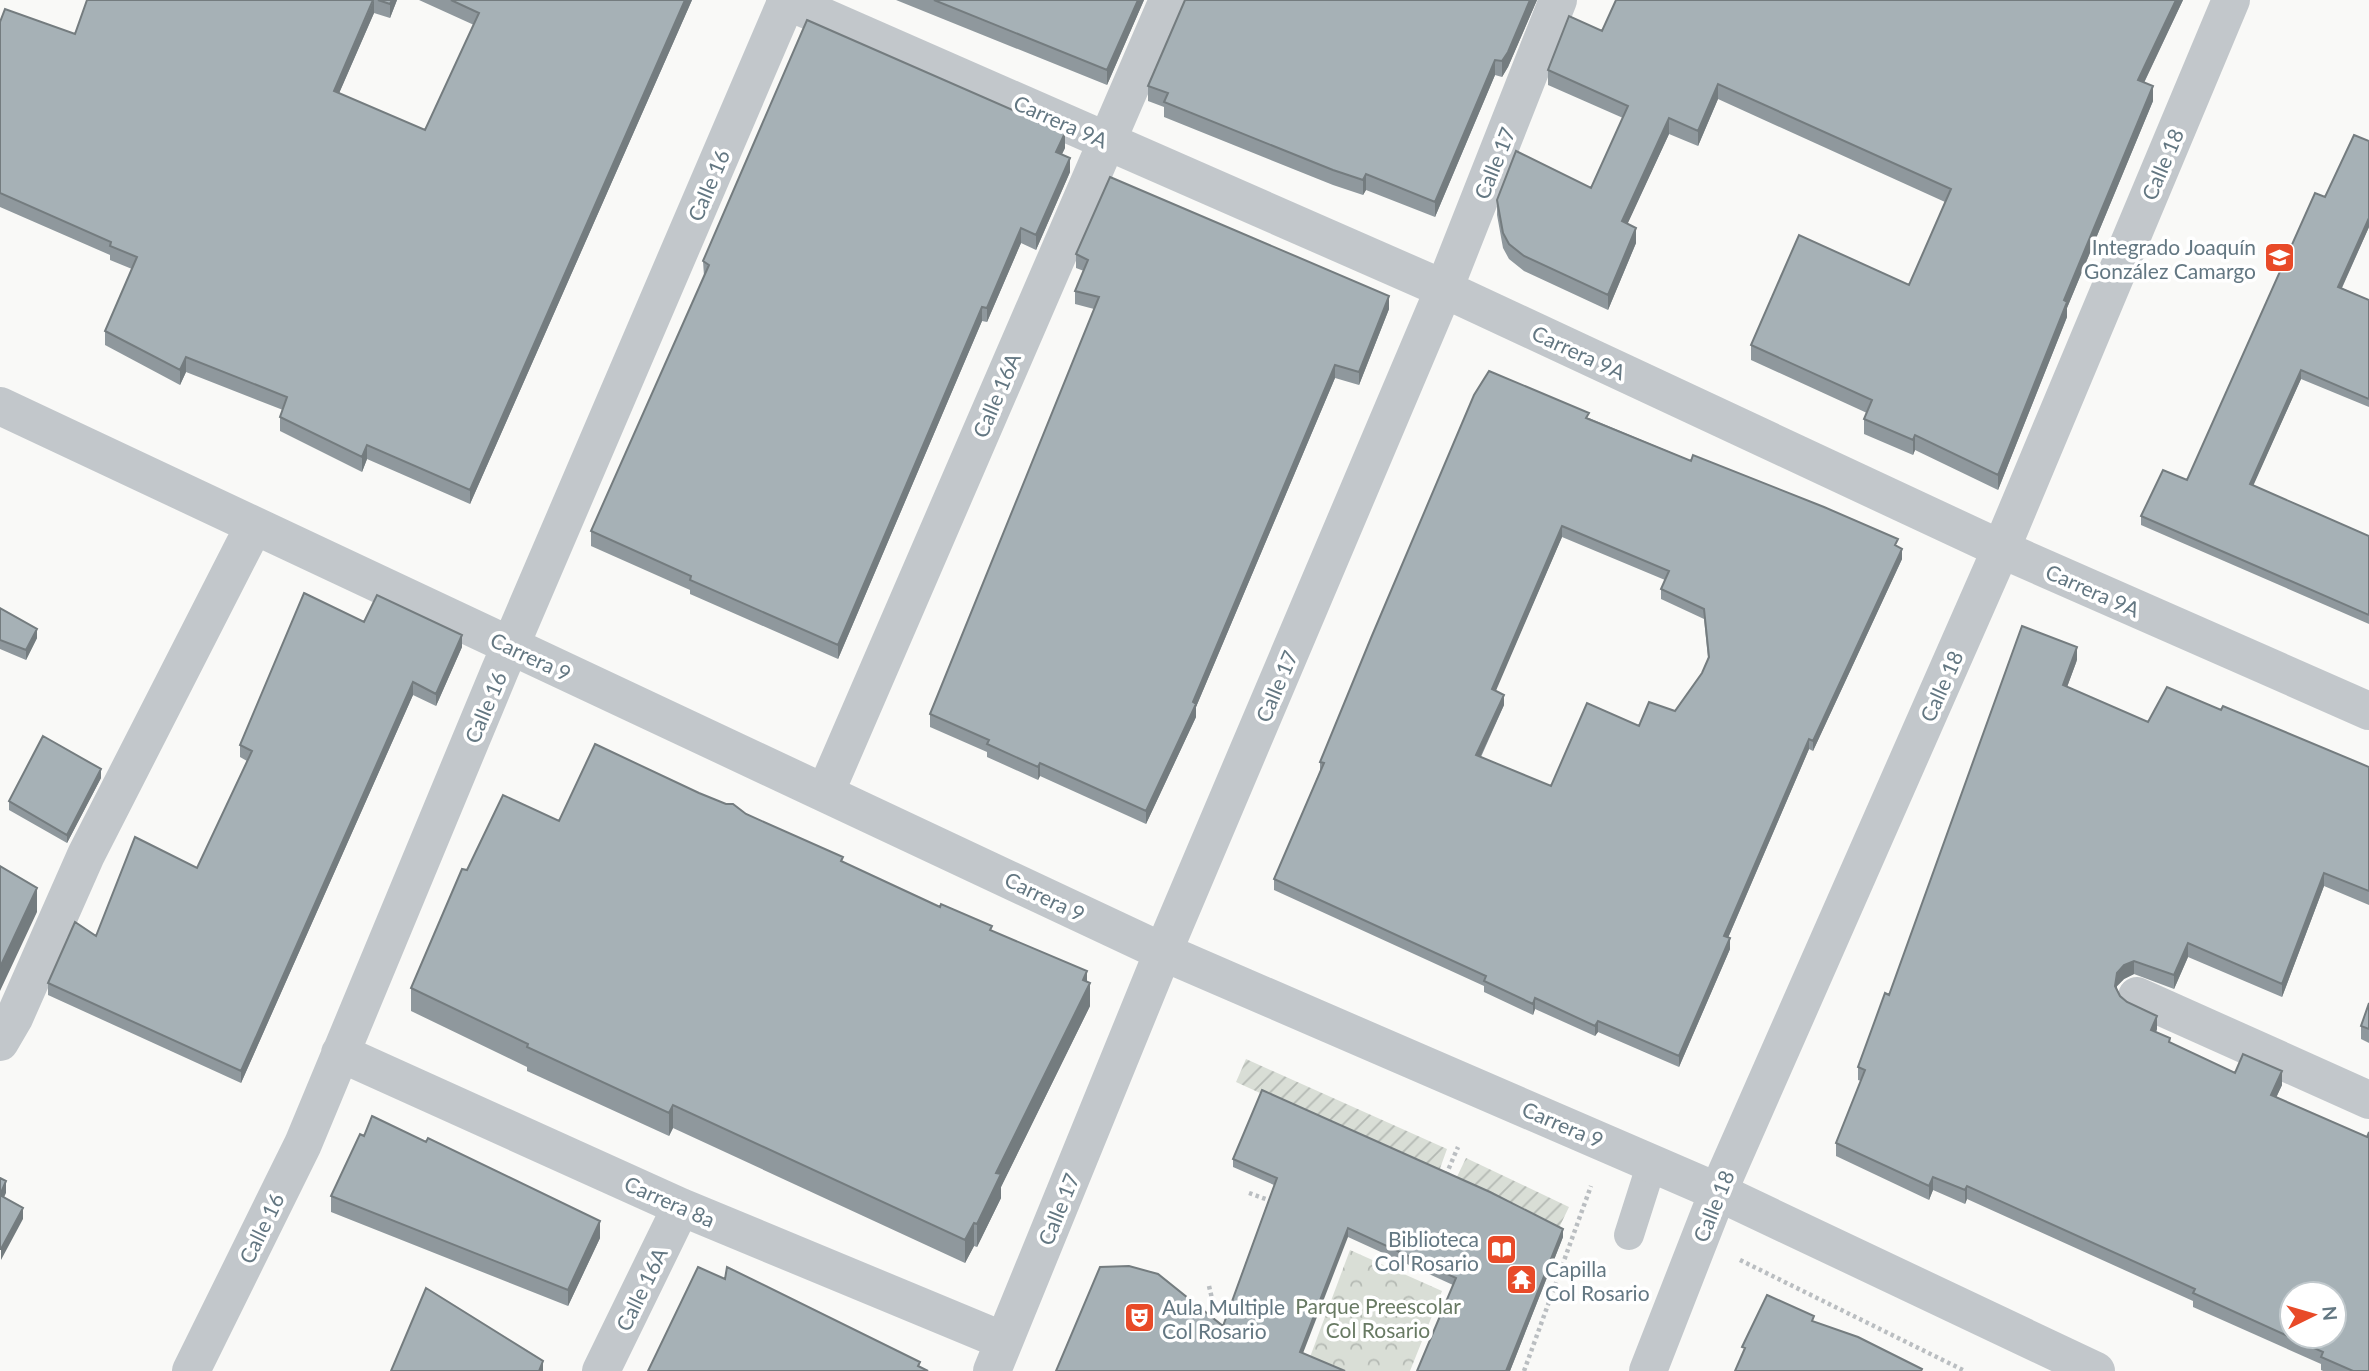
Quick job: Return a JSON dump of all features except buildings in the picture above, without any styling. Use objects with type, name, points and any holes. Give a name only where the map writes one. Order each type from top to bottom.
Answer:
[{"type":"street","name":"Carrera 9A","points":[[786,0],[1444,289],[2001,549],[2369,711]]},
{"type":"street","name":"Calle 16","points":[[191,1371],[303,1143],[786,0]]},
{"type":"street","name":"Calle 16A","points":[[825,791],[1168,0]]},
{"type":"street","name":"Calle 17","points":[[998,1356],[1163,952],[1444,289],[1558,0]]},
{"type":"street","name":"Calle 18","points":[[1648,1371],[1718,1192],[2001,549],[2231,0]]},
{"type":"street","name":"Carrera 9","points":[[0,406],[1163,952],[1718,1192],[2096,1371]]},
{"type":"street","points":[[0,1042],[14,1018],[86,855],[254,526]]},
{"type":"street","points":[[2137,996],[2369,1100]]},
{"type":"street","name":"Carrera 8a","points":[[340,1053],[681,1207],[998,1356]]},
{"type":"street","name":"Calle 16A","points":[[601,1371],[681,1207]]},
{"type":"lane","points":[[1629,1235],[1652,1163]]},
{"type":"path","points":[[1524,1371],[1607,1143]]},
{"type":"path","points":[[1443,1181],[1458,1147]]},
{"type":"path","points":[[1249,1193],[1271,1201]]},
{"type":"path","points":[[1699,1240],[1965,1371]]},
{"type":"path","points":[[1399,1271],[1402,1261]]},
{"type":"path","points":[[1209,1286],[1214,1311],[1210,1323]]},
{"type":"path","points":[[1214,1311],[1229,1317]]},
{"type":"green space","points":[[1246,1059],[1447,1149],[1438,1174],[1236,1082]]},
{"type":"green space","points":[[1466,1158],[1569,1207],[1557,1232],[1454,1183]]},
{"type":"green space","name":"Parque Preescolar Col Rosario","points":[[1350,1250],[1442,1291],[1410,1371],[1341,1371],[1310,1357]]},
{"type":"place","name":"Integrado Joaquín González Camargo","points":[[2279,258]]},
{"type":"place","name":"Biblioteca Col Rosario","points":[[1502,1250]]},
{"type":"place","name":"Capilla Col Rosario","points":[[1522,1280]]},
{"type":"place","name":"Aula Multiple Col Rosario","points":[[1139,1318]]}]
